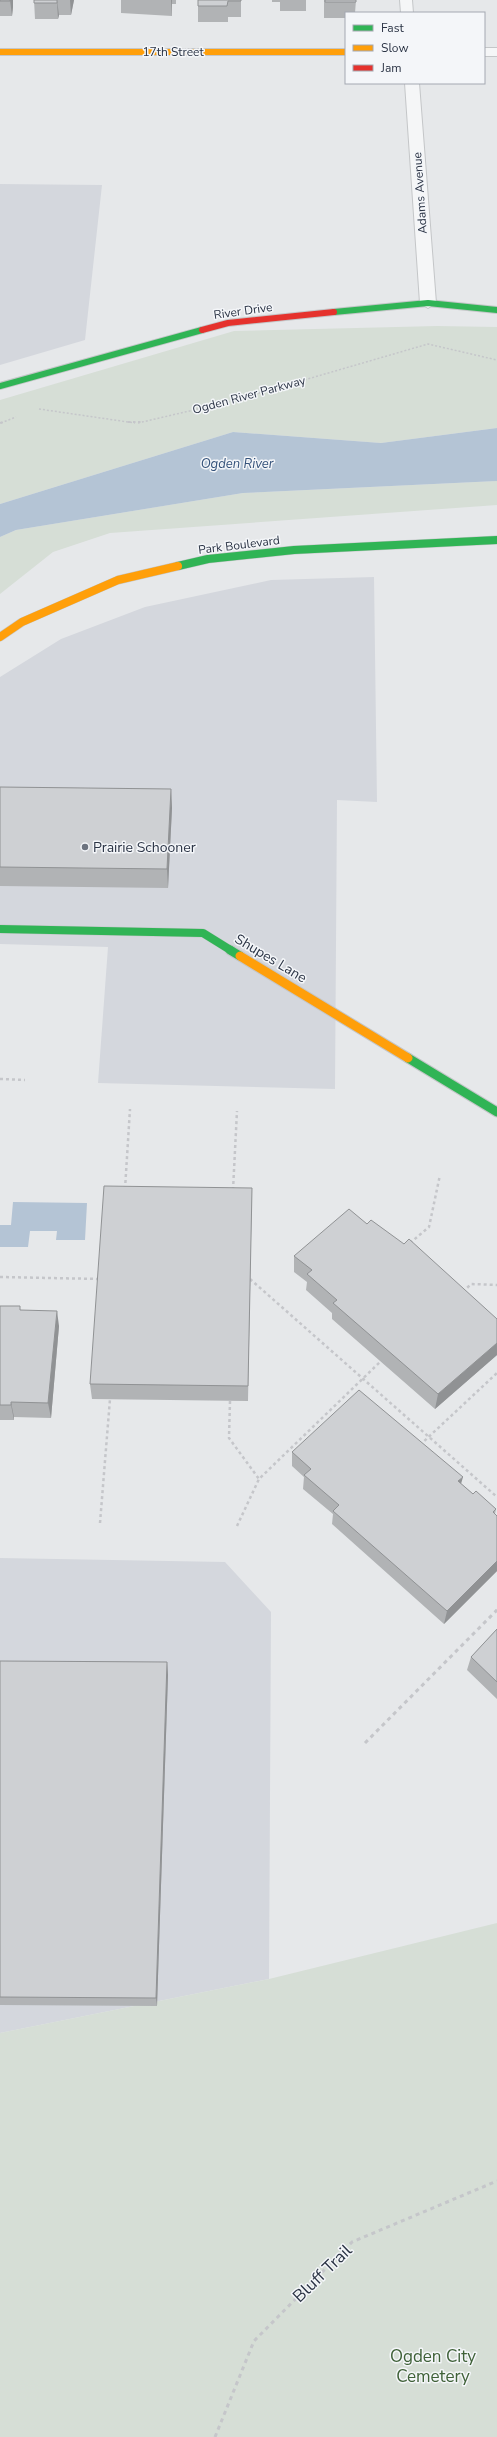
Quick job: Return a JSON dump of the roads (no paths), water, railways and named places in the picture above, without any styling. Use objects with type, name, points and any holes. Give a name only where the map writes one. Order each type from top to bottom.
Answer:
[{"type":"street","points":[[406,0],[407,12]]},
{"type":"street","name":"17th Street","points":[[0,52],[345,52]]},
{"type":"street","points":[[485,52],[497,52]]},
{"type":"street","name":"Adams Avenue","points":[[412,84],[428,303]]},
{"type":"street","name":"River Drive","points":[[0,386],[228,323],[428,303],[497,310]]},
{"type":"street","name":"Park Boulevard","points":[[0,638],[22,622],[118,580],[208,559],[294,550],[497,540]]},
{"type":"street","name":"Shupes Lane","points":[[0,929],[203,933],[497,1112]]},
{"type":"water","name":"Ogden River","points":[[497,428],[497,481],[243,493],[16,530],[0,537],[0,504],[233,432],[381,443]]},
{"type":"water","points":[[13,1202],[87,1203],[85,1240],[56,1240],[57,1231],[30,1231],[28,1247],[0,1247],[0,1225],[11,1225]]},
{"type":"place","name":"Prairie Schooner","points":[[85,847]]},
{"type":"park label","name":"Ogden City Cemetery","points":[[433,2366]]}]
